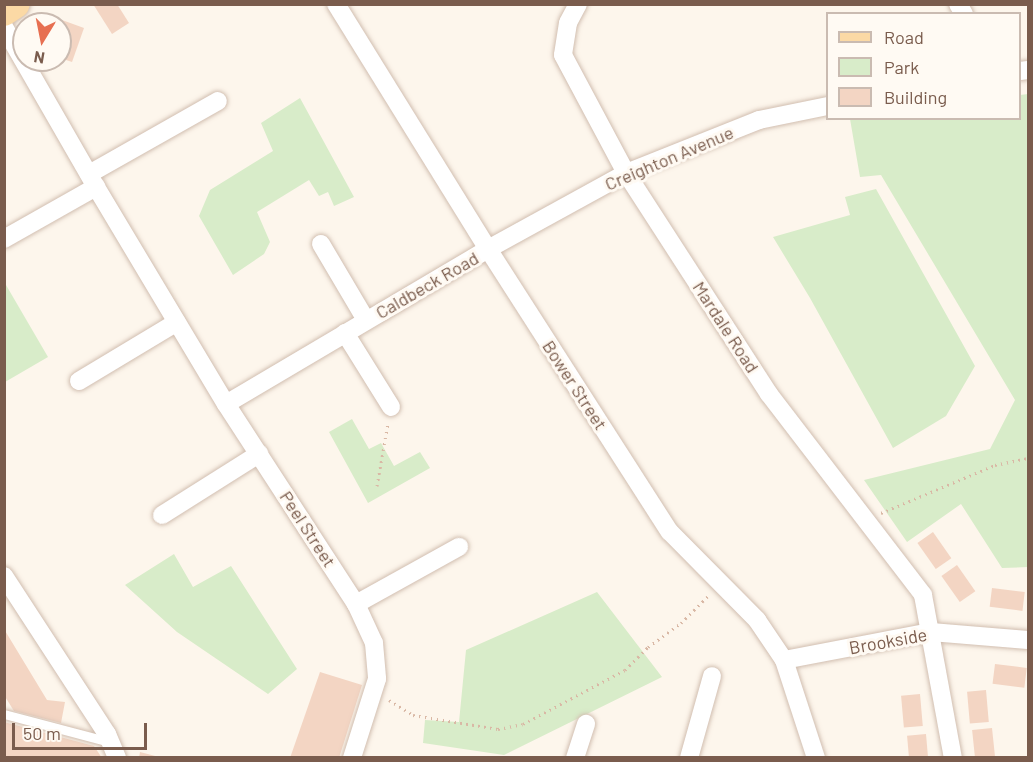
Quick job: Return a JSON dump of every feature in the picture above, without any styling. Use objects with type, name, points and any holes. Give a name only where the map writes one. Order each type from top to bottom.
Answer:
[{"type":"main road","points":[[4,12],[16,4]]},
{"type":"street","name":"Bower Street","points":[[336,4],[488,249],[670,532],[757,620],[784,660],[816,758]]},
{"type":"street","name":"Mardale Road","points":[[579,4],[568,23],[563,55],[626,173],[769,394],[923,595],[952,758]]},
{"type":"street","name":"Peel Street","points":[[4,27],[226,404],[356,604],[374,643],[377,679],[352,758]]},
{"type":"street","points":[[4,239],[218,101]]},
{"type":"street","name":"Creighton Avenue","points":[[488,249],[626,173],[759,120],[826,106]]},
{"type":"street","name":"Caldbeck Road","points":[[321,244],[366,320]]},
{"type":"street","name":"Caldbeck Road","points":[[226,404],[488,249]]},
{"type":"street","points":[[79,381],[177,322]]},
{"type":"street","points":[[345,333],[391,407]]},
{"type":"street","points":[[162,515],[259,454]]},
{"type":"street","points":[[356,604],[459,547]]},
{"type":"street","points":[[4,576],[114,750]]},
{"type":"street","name":"Brookside","points":[[784,660],[931,632],[1029,640]]},
{"type":"street","points":[[688,758],[712,676]]},
{"type":"street","points":[[575,758],[586,724]]},
{"type":"lane","points":[[4,714],[114,750]]},
{"type":"path","points":[[377,486],[391,407]]},
{"type":"path","points":[[866,520],[995,465],[1029,458]]},
{"type":"path","points":[[373,691],[413,715],[498,729],[523,724],[625,670],[648,646],[681,623],[721,583]]},
{"type":"green space","points":[[1028,94],[1028,567],[1002,568],[961,504],[907,542],[864,480],[990,449],[1015,400],[881,175],[860,177],[850,120],[1021,120],[1021,95]]},
{"type":"green space","points":[[300,98],[354,197],[334,206],[328,192],[319,196],[309,180],[257,212],[270,242],[264,254],[233,275],[199,216],[210,190],[273,151],[261,123]]},
{"type":"green space","points":[[876,189],[975,366],[946,416],[893,448],[810,298],[773,237],[850,215],[845,197]]},
{"type":"green space","points":[[6,285],[48,357],[5,382],[4,286]]},
{"type":"green space","points":[[352,419],[369,449],[381,443],[394,466],[420,452],[430,468],[368,503],[329,432]]},
{"type":"green space","points":[[174,554],[193,587],[231,566],[297,669],[268,694],[177,632],[125,585]]},
{"type":"green space","points":[[597,592],[662,677],[504,755],[423,743],[425,720],[459,722],[466,650]]},
{"type":"building","points":[[93,4],[117,4],[129,23],[112,34]]},
{"type":"building","points":[[72,24],[84,28],[72,62]]},
{"type":"building","points":[[933,532],[951,558],[936,569],[917,543]]},
{"type":"building","points":[[957,565],[975,591],[960,602],[941,576]]},
{"type":"building","points":[[992,588],[1025,592],[1022,611],[990,607]]},
{"type":"building","points":[[4,629],[47,700],[65,702],[61,723],[14,711],[4,695]]},
{"type":"building","points":[[995,664],[1027,668],[1024,688],[993,684]]},
{"type":"building","points":[[320,672],[362,685],[339,758],[290,758]]},
{"type":"building","points":[[986,690],[989,722],[970,724],[967,692]]},
{"type":"building","points":[[920,694],[923,726],[904,728],[901,696]]},
{"type":"building","points":[[4,722],[94,746],[102,758],[4,758]]},
{"type":"building","points":[[992,728],[995,758],[975,758],[972,730]]},
{"type":"building","points":[[926,734],[928,758],[909,758],[907,736]]},
{"type":"building","points":[[140,752],[159,757],[159,758],[139,758]]}]
